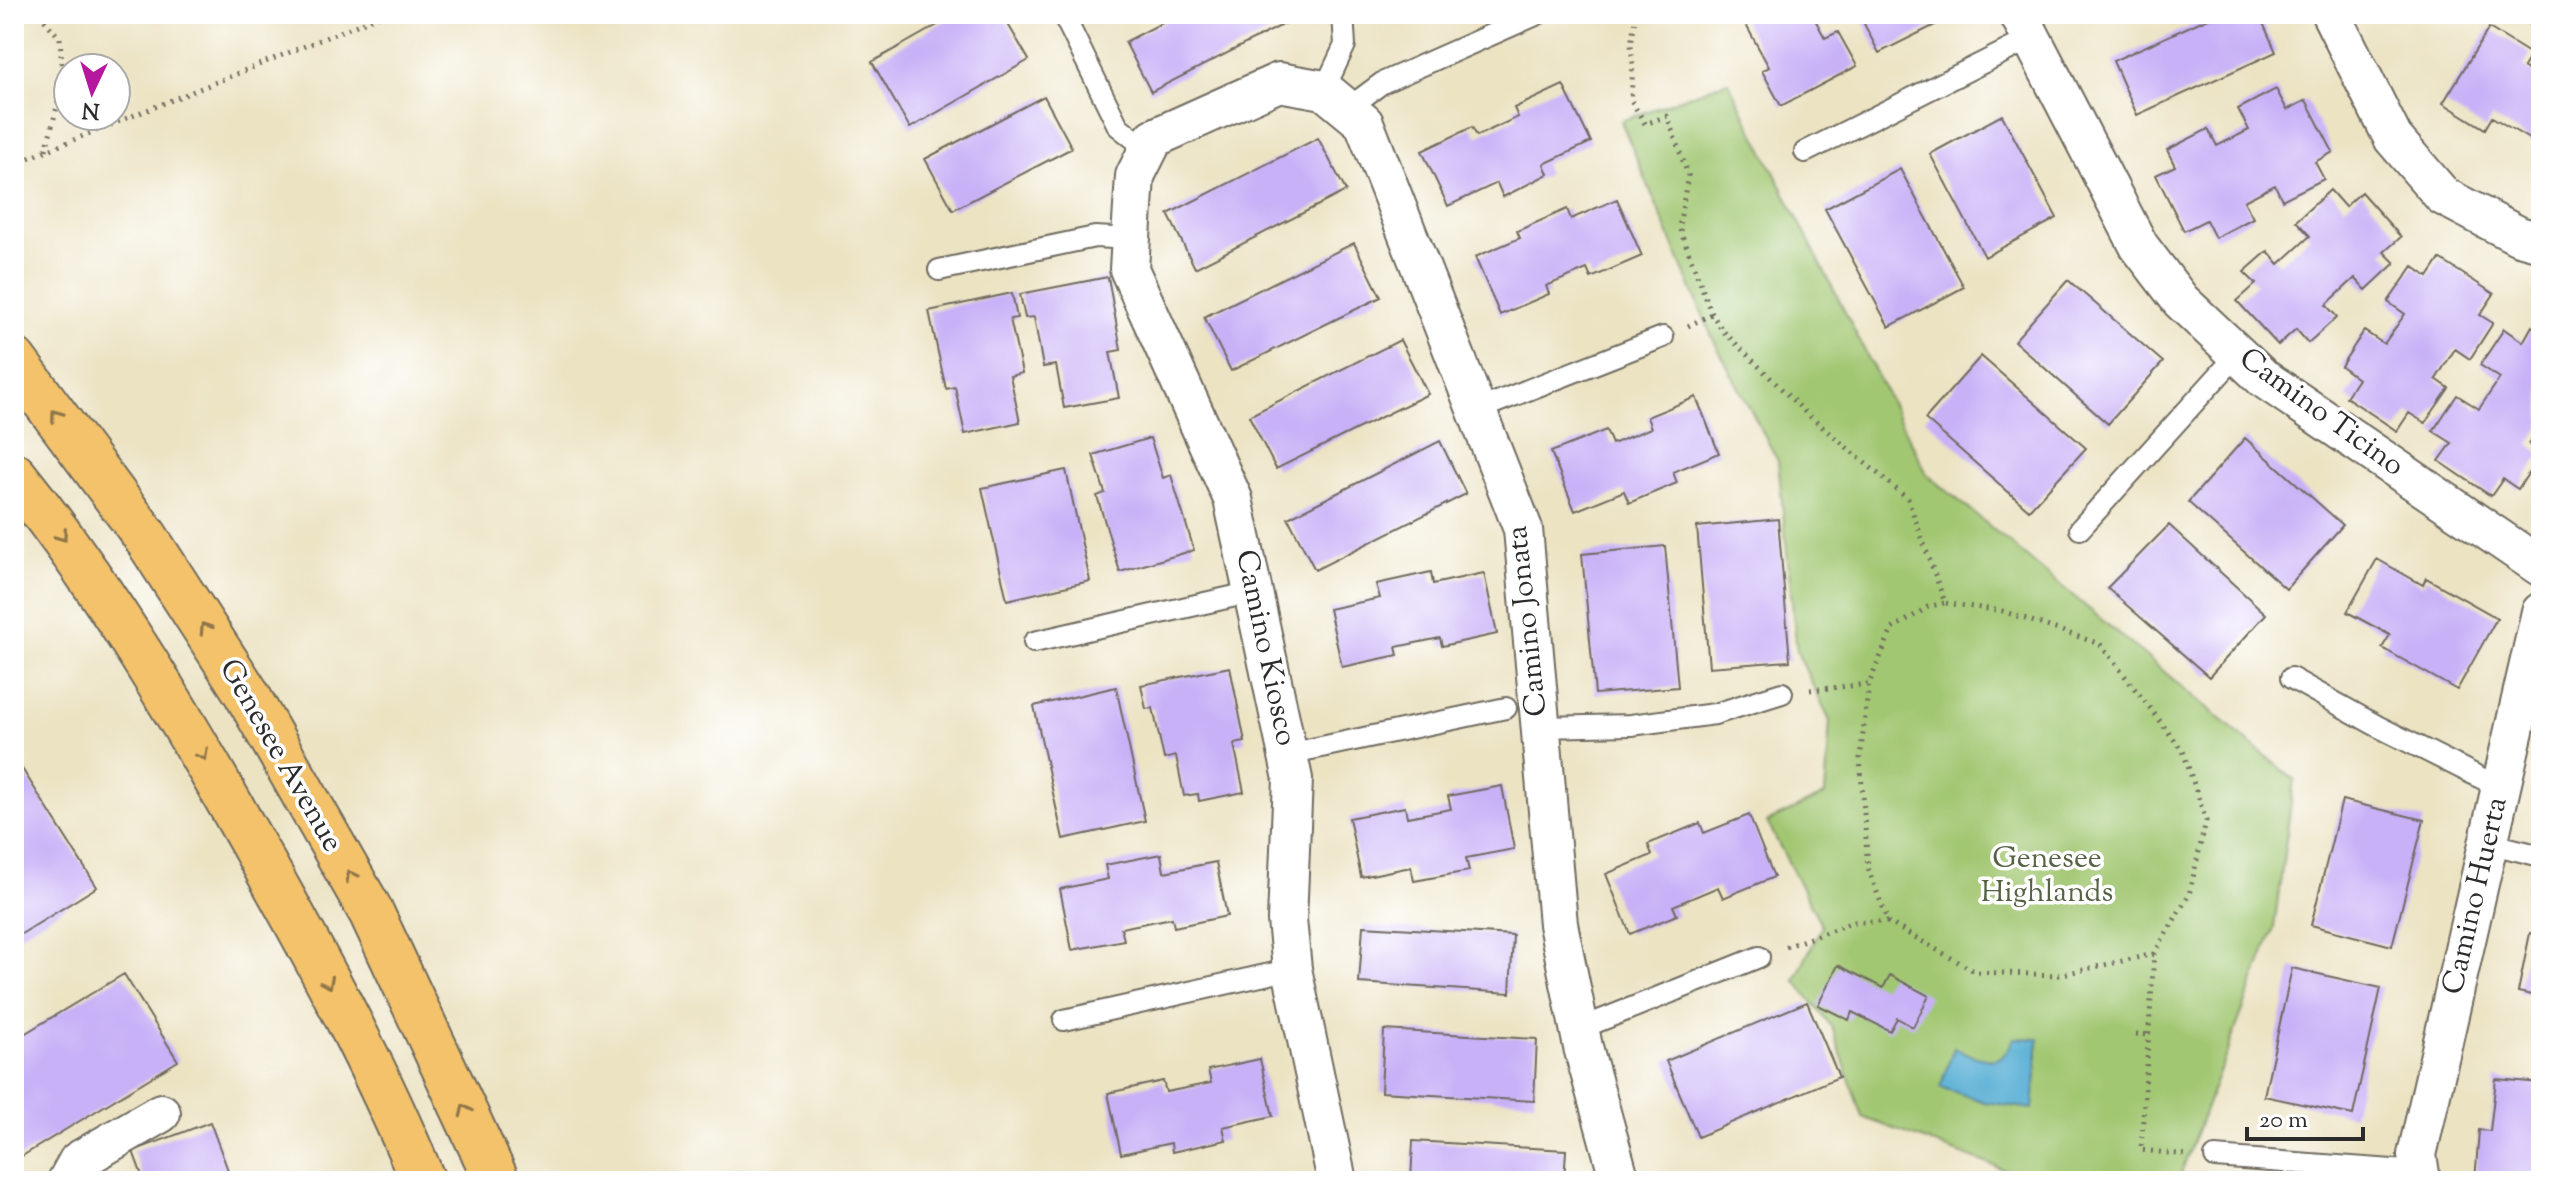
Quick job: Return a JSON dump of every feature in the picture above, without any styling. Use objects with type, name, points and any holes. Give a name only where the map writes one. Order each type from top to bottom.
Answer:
[{"type":"main road","name":"Genesee Avenue","points":[[14,360],[145,536],[245,691],[371,912],[497,1181]]},
{"type":"main road","points":[[14,475],[63,537],[195,741],[293,915],[402,1129],[423,1181]]},
{"type":"street","points":[[2331,14],[2393,138],[2443,196],[2519,236],[2541,242]]},
{"type":"street","name":"Camino Ticino","points":[[2026,26],[2139,246],[2181,301],[2263,378],[2541,567]]},
{"type":"street","points":[[1151,144],[1279,82],[1336,99]]},
{"type":"street","name":"Camino Jonata","points":[[1336,99],[1364,123],[1523,529],[1558,924],[1579,1029],[1620,1181]]},
{"type":"street","name":"Camino Kiosco","points":[[1151,144],[1135,176],[1129,269],[1233,499],[1293,779],[1287,920],[1292,969],[1337,1181]]},
{"type":"street","name":"Camino Huerta","points":[[2420,1177],[2417,1155],[2541,612]]},
{"type":"street","points":[[67,1181],[78,1161],[161,1113]]},
{"type":"lane","points":[[1063,14],[1118,126],[1151,144]]},
{"type":"lane","points":[[1343,14],[1345,45],[1336,99],[1382,83],[1538,14]]},
{"type":"lane","points":[[1805,152],[2026,26]]},
{"type":"lane","points":[[939,270],[1095,237],[1131,239]]},
{"type":"lane","points":[[1477,410],[1663,337]]},
{"type":"lane","points":[[2080,529],[2238,354]]},
{"type":"lane","points":[[1034,642],[1253,592]]},
{"type":"lane","points":[[2291,678],[2379,727],[2501,788]]},
{"type":"lane","points":[[1540,727],[1631,725],[1715,714],[1782,693]]},
{"type":"lane","points":[[1288,754],[1506,708]]},
{"type":"lane","points":[[2488,843],[2541,856]]},
{"type":"lane","points":[[1579,1029],[1759,957]]},
{"type":"lane","points":[[1064,1020],[1292,969]]},
{"type":"lane","points":[[2215,1157],[2420,1177]]},
{"type":"path","points":[[39,14],[60,38],[63,83],[46,151]]},
{"type":"path","points":[[14,164],[384,14]]},
{"type":"path","points":[[1636,14],[1631,44],[1631,100],[1645,124],[1667,116],[1688,175],[1679,227],[1712,314],[1722,330],[1807,414],[1908,499],[1945,603]]},
{"type":"path","points":[[1888,922],[1868,868],[1860,758],[1869,684],[1892,629],[1928,607],[1945,603],[2002,611],[2100,644],[2183,751],[2206,821],[2189,895],[2154,954],[2141,1150],[2215,1157]]},
{"type":"path","points":[[1782,693],[1869,684]]},
{"type":"path","points":[[1759,957],[1853,922],[1888,922],[1976,972],[2059,975],[2154,954]]},
{"type":"path","points":[[2136,1034],[2149,1035]]},
{"type":"green space","name":"Genesee Highlands","points":[[1728,81],[1927,474],[2294,780],[2274,928],[2178,1181],[2029,1179],[1862,1117],[1832,1027],[1795,980],[1822,926],[1767,822],[1825,795],[1830,721],[1797,652],[1778,461],[1713,339],[1621,121]]},
{"type":"water","points":[[2014,1038],[2039,1039],[2033,1109],[1985,1102],[1940,1087],[1954,1048],[1981,1058],[1996,1059],[2009,1049]]},
{"type":"building","points":[[957,14],[1002,14],[1029,60],[910,128],[872,62]]},
{"type":"building","points":[[1179,14],[1296,14],[1298,17],[1151,92],[1125,42]]},
{"type":"building","points":[[1740,14],[1812,14],[1825,38],[1838,32],[1857,66],[1781,106],[1762,71],[1769,67]]},
{"type":"building","points":[[1868,14],[1957,14],[1879,53],[1861,18]]},
{"type":"building","points":[[2217,14],[2259,14],[2276,52],[2137,115],[2113,61]]},
{"type":"building","points":[[2513,14],[2541,14],[2541,31]]},
{"type":"building","points":[[2489,28],[2531,54],[2523,67],[2541,78],[2541,146],[2492,117],[2485,129],[2443,103]]},
{"type":"building","points":[[1563,85],[1591,142],[1544,164],[1548,174],[1503,197],[1497,183],[1448,206],[1422,151],[1472,127],[1477,136],[1518,117],[1514,108]]},
{"type":"building","points":[[2276,89],[2287,110],[2306,100],[2333,152],[2315,162],[2324,179],[2282,200],[2275,185],[2244,201],[2253,218],[2215,238],[2206,220],[2184,231],[2156,175],[2175,166],[2167,150],[2208,129],[2217,146],[2249,130],[2238,109]]},
{"type":"building","points":[[1044,96],[1072,148],[953,210],[925,159]]},
{"type":"building","points":[[2002,115],[2057,218],[1985,257],[1930,154]]},
{"type":"building","points":[[1318,138],[1346,191],[1195,268],[1168,214]]},
{"type":"building","points":[[1900,169],[1964,287],[1889,327],[1825,209]]},
{"type":"building","points":[[2330,190],[2345,207],[2361,192],[2401,237],[2384,252],[2395,263],[2366,290],[2355,278],[2326,305],[2337,317],[2308,343],[2296,329],[2278,345],[2237,301],[2256,284],[2244,272],[2268,251],[2279,264],[2310,236],[2296,221]]},
{"type":"building","points":[[1617,199],[1642,256],[1591,278],[1587,269],[1546,286],[1549,294],[1500,315],[1475,257],[1520,238],[1517,231],[1567,209],[1571,219]]},
{"type":"building","points":[[1354,243],[1381,297],[1231,371],[1204,317]]},
{"type":"building","points":[[2440,259],[2494,294],[2480,315],[2493,323],[2470,359],[2455,349],[2436,379],[2449,388],[2425,423],[2409,413],[2397,431],[2346,397],[2358,379],[2341,366],[2364,331],[2384,344],[2405,314],[2388,302],[2413,266],[2428,277]]},
{"type":"building","points":[[1108,277],[1121,350],[1110,352],[1119,398],[1064,408],[1056,365],[1043,367],[1034,317],[1025,318],[1020,294]]},
{"type":"building","points":[[2068,280],[2163,362],[2108,424],[2014,341]]},
{"type":"building","points":[[1012,293],[1017,318],[1010,319],[1022,373],[1010,376],[1020,422],[965,434],[955,387],[946,389],[929,311]]},
{"type":"building","points":[[2532,326],[2541,332],[2541,426],[2529,444],[2541,454],[2518,489],[2503,479],[2491,496],[2439,461],[2452,443],[2433,431],[2457,395],[2479,409],[2500,378],[2480,365],[2504,329],[2523,342]]},
{"type":"building","points":[[1400,340],[1428,394],[1276,469],[1249,416]]},
{"type":"building","points":[[1981,356],[2086,448],[2029,510],[1925,419]]},
{"type":"building","points":[[1696,397],[1719,453],[1673,472],[1677,483],[1629,503],[1624,491],[1575,511],[1551,452],[1606,430],[1612,444],[1651,428],[1647,417]]},
{"type":"building","points":[[1150,438],[1163,478],[1171,475],[1194,550],[1120,572],[1097,496],[1105,493],[1093,455]]},
{"type":"building","points":[[2245,438],[2343,525],[2286,589],[2188,502]]},
{"type":"building","points":[[1440,441],[1466,494],[1315,570],[1288,518]]},
{"type":"building","points":[[1066,470],[1090,581],[1007,600],[982,488]]},
{"type":"building","points":[[1778,519],[1790,661],[1709,667],[1697,527]]},
{"type":"building","points":[[2169,525],[2266,614],[2209,677],[2107,588]]},
{"type":"building","points":[[1665,546],[1678,687],[1595,694],[1582,554]]},
{"type":"building","points":[[2377,559],[2423,585],[2426,578],[2497,618],[2457,690],[2382,648],[2390,635],[2347,612]]},
{"type":"building","points":[[1431,572],[1433,584],[1484,573],[1497,634],[1442,646],[1440,638],[1396,647],[1398,655],[1342,667],[1329,609],[1380,598],[1376,584]]},
{"type":"building","points":[[1230,667],[1245,742],[1234,744],[1244,792],[1199,801],[1198,794],[1184,796],[1176,756],[1164,759],[1153,708],[1146,709],[1141,685]]},
{"type":"building","points":[[1116,687],[1145,821],[1063,839],[1034,706]]},
{"type":"building","points":[[14,756],[97,887],[18,936],[14,931]]},
{"type":"building","points":[[1502,786],[1514,849],[1466,858],[1469,871],[1414,881],[1411,867],[1361,877],[1349,818],[1405,807],[1407,817],[1451,809],[1448,796]]},
{"type":"building","points":[[2342,800],[2424,820],[2392,946],[2311,925]]},
{"type":"building","points":[[1749,815],[1774,877],[1723,898],[1718,887],[1673,906],[1677,915],[1630,934],[1606,874],[1652,855],[1648,844],[1700,823],[1704,833]]},
{"type":"building","points":[[1161,854],[1164,872],[1216,862],[1227,916],[1174,927],[1172,918],[1121,928],[1124,940],[1072,950],[1060,889],[1108,879],[1105,865]]},
{"type":"building","points":[[1363,926],[1513,935],[1510,993],[1359,983]]},
{"type":"building","points":[[2530,933],[2541,936],[2541,997],[2518,992]]},
{"type":"building","points":[[1838,965],[1883,988],[1890,975],[1929,996],[1913,1027],[1897,1018],[1890,1031],[1852,1012],[1849,1020],[1818,1005]]},
{"type":"building","points":[[2292,968],[2381,988],[2353,1115],[2264,1096]]},
{"type":"building","points":[[124,974],[178,1061],[14,1161],[14,1040]]},
{"type":"building","points":[[1807,1002],[1839,1077],[1698,1137],[1666,1061]]},
{"type":"building","points":[[1384,1030],[1537,1039],[1534,1101],[1381,1092]]},
{"type":"building","points":[[1260,1059],[1273,1116],[1223,1127],[1226,1140],[1172,1152],[1171,1143],[1121,1154],[1108,1093],[1163,1081],[1166,1092],[1211,1083],[1208,1070]]},
{"type":"building","points":[[2496,1079],[2541,1083],[2541,1181],[2475,1181],[2479,1130],[2490,1131]]},
{"type":"building","points":[[210,1122],[232,1181],[144,1181],[133,1151]]},
{"type":"building","points":[[1413,1141],[1566,1150],[1564,1181],[1411,1181]]}]
